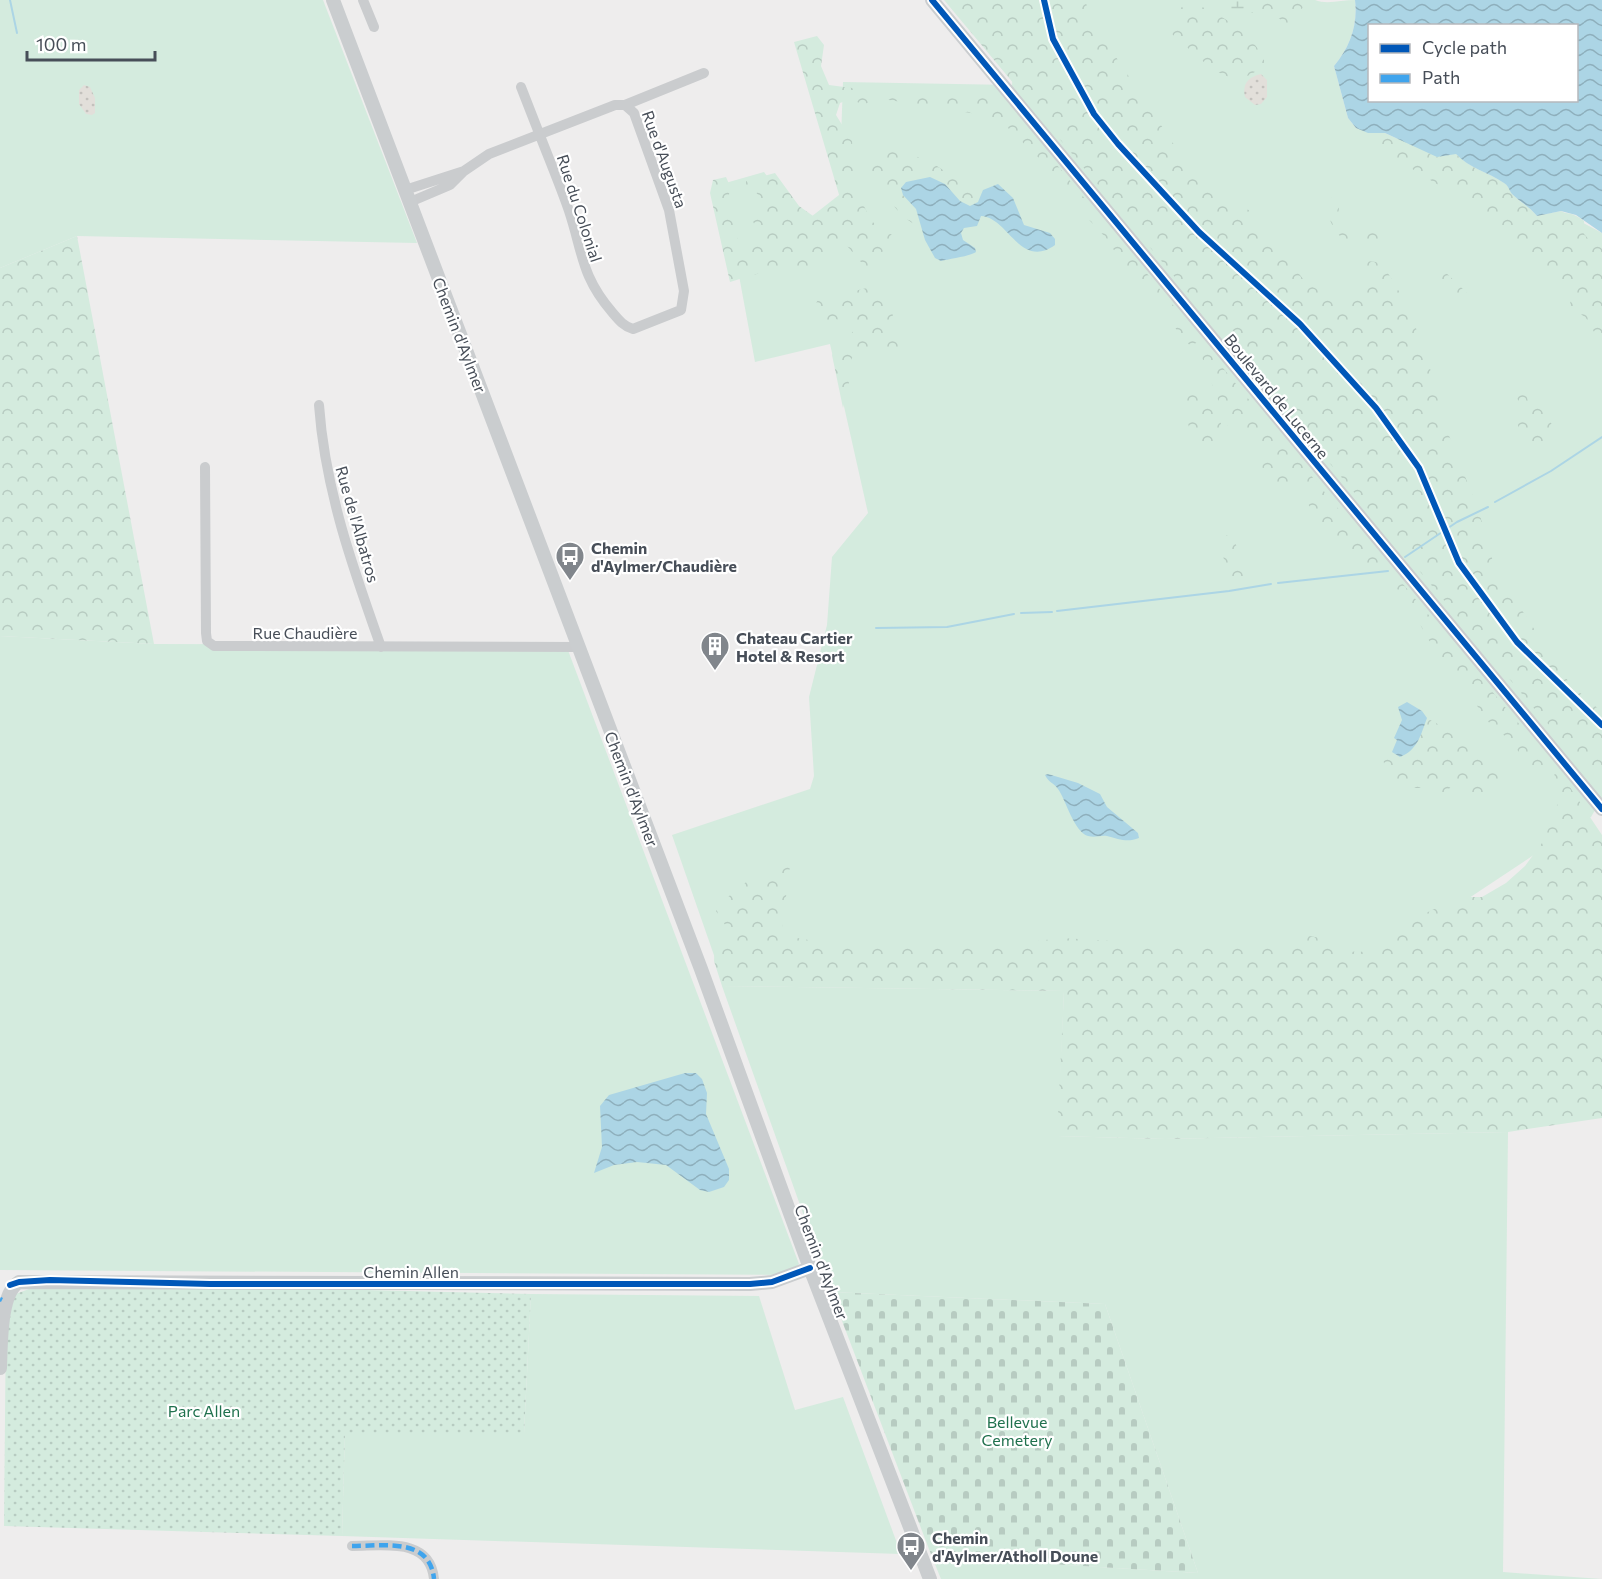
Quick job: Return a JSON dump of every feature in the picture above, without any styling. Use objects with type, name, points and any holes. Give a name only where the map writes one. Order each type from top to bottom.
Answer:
[{"type":"main road","name":"Chemin d'Aylmer","points":[[333,0],[701,969],[810,1268],[930,1579]]},
{"type":"main road","name":"Boulevard de Lucerne","points":[[932,0],[1602,809]]},
{"type":"main road","name":"Chemin Allen","points":[[0,1368],[2,1300],[10,1286],[19,1282],[51,1280],[210,1284],[750,1284],[772,1282],[810,1268]]},
{"type":"street","points":[[363,0],[374,27]]},
{"type":"street","name":"Rue d'Augusta","points":[[408,196],[450,185],[464,171],[489,154],[539,133],[615,105],[625,105],[704,73]]},
{"type":"street","name":"Rue du Colonial","points":[[521,87],[570,213],[589,280],[595,292],[627,327]]},
{"type":"street","name":"Rue d'Augusta","points":[[625,105],[634,113],[667,200],[684,299],[681,310],[676,314],[638,328],[627,327]]},
{"type":"street","name":"Rue de l'Albatros","points":[[319,405],[323,450],[336,510],[381,647]]},
{"type":"street","name":"Rue Chaudière","points":[[205,467],[207,641],[214,646],[579,647]]},
{"type":"street","points":[[352,1546],[408,1547],[420,1550],[428,1557],[434,1579]]},
{"type":"green space","points":[[0,0],[323,0],[417,243],[77,236],[0,268]]},
{"type":"green space","points":[[944,0],[1084,0],[1108,45],[1194,175],[1250,211],[1307,284],[1341,301],[1364,295],[1371,284],[1366,261],[1376,262],[1386,270],[1409,308],[1437,389],[1439,410],[1479,512],[1495,569],[1570,684],[1602,712],[1602,782],[1537,712]]},
{"type":"green space","points":[[1018,0],[1315,0],[1329,2],[1355,0],[1352,35],[1334,66],[1348,118],[1356,128],[1456,154],[1473,167],[1505,184],[1515,197],[1537,216],[1561,211],[1602,233],[1602,798],[1591,817],[1380,957],[716,961],[672,835],[810,789],[814,776],[809,697],[827,625],[832,557],[868,513],[830,344],[755,362],[722,184],[764,172],[802,224],[839,195],[843,82],[1012,85]]},
{"type":"green space","points":[[1217,0],[1262,0],[1254,12],[1248,14],[1235,11]]},
{"type":"green space","points":[[1262,0],[1309,0],[1290,23],[1282,26],[1280,19],[1265,13],[1260,6]]},
{"type":"green space","points":[[1195,4],[1217,14],[1238,28],[1255,45],[1266,66],[1238,81],[1213,70],[1172,34],[1168,20],[1182,7]]},
{"type":"green space","points":[[817,36],[824,45],[821,66],[829,85],[852,88],[862,93],[914,93],[959,99],[976,99],[995,90],[1201,339],[1192,346],[1183,341],[1165,310],[1146,286],[1127,270],[1106,238],[1068,197],[1047,166],[1006,126],[971,113],[889,100],[872,101],[865,104],[848,100],[840,103],[836,115],[852,141],[856,188],[871,221],[895,237],[893,246],[880,253],[867,269],[842,240],[831,242],[823,254],[819,268],[805,274],[777,270],[730,282],[710,193],[713,180],[726,177],[730,186],[728,204],[738,241],[743,245],[754,242],[759,233],[749,214],[759,196],[754,190],[746,190],[746,181],[775,173],[799,206],[816,218],[840,198],[794,42]]},
{"type":"green space","points":[[1368,133],[1385,133],[1437,157],[1456,154],[1467,163],[1505,184],[1512,194],[1537,216],[1567,213],[1584,221],[1584,234],[1592,243],[1602,246],[1602,340],[1597,337],[1586,318],[1570,306],[1572,284],[1525,255],[1454,195],[1398,159]]},
{"type":"green space","points":[[877,147],[930,160],[942,169],[983,190],[981,198],[975,205],[965,205],[938,179],[903,195],[916,209],[919,227],[900,213],[873,174],[868,157],[869,150]]},
{"type":"green space","points":[[1329,195],[1339,208],[1338,215],[1346,231],[1359,236],[1368,228],[1376,229],[1380,237],[1376,243],[1355,243],[1341,237],[1332,224],[1324,203],[1324,198]]},
{"type":"green space","points":[[77,236],[154,644],[0,636],[0,268]]},
{"type":"green space","points":[[1442,269],[1466,292],[1469,300],[1466,307],[1455,304],[1454,298],[1445,294],[1438,274]]},
{"type":"green space","points":[[875,286],[883,287],[891,306],[899,348],[859,352],[852,358],[847,367],[849,384],[843,408],[832,355],[857,325],[835,319],[819,323],[810,312],[820,297]]},
{"type":"green space","points":[[1205,346],[1386,567],[1365,570],[1345,544],[1328,536],[1324,523],[1312,512],[1301,485],[1276,491],[1268,488],[1255,443],[1246,433],[1228,426],[1200,352]]},
{"type":"green space","points":[[1185,385],[1209,392],[1223,429],[1215,442],[1214,462],[1206,461],[1188,424],[1183,394]]},
{"type":"green space","points":[[1520,390],[1526,393],[1528,401],[1533,401],[1545,414],[1553,428],[1556,440],[1541,455],[1529,454],[1530,445],[1524,439],[1517,423],[1526,416],[1516,396]]},
{"type":"green space","points":[[1226,535],[1233,538],[1241,558],[1246,579],[1244,592],[1235,593],[1219,544],[1219,537]]},
{"type":"green space","points":[[1392,577],[1398,578],[1554,766],[1544,773],[1535,774],[1526,765],[1514,744],[1485,719],[1466,687],[1448,670],[1436,653],[1402,592],[1387,584]]},
{"type":"green space","points":[[0,636],[154,644],[566,645],[799,1264],[787,1275],[0,1270]]},
{"type":"green space","points":[[1427,718],[1468,736],[1483,753],[1500,765],[1510,782],[1504,787],[1487,793],[1484,801],[1478,805],[1466,800],[1470,786],[1451,787],[1443,794],[1433,794],[1424,788],[1405,788],[1384,764],[1383,754],[1392,752],[1400,757]]},
{"type":"green space","points":[[1559,771],[1602,835],[1602,1118],[1508,1132],[1165,1139],[1057,1136],[1064,991],[722,986],[714,961],[715,941],[737,943],[716,911],[732,893],[748,881],[767,872],[790,866],[781,935],[814,941],[944,943],[989,947],[1061,938],[1221,947],[1283,944],[1309,936],[1327,939],[1341,951],[1360,952],[1376,949],[1400,927],[1460,897],[1482,897],[1506,883],[1525,866],[1545,839],[1551,816],[1559,802],[1566,798],[1550,778]]},
{"type":"green space","points":[[722,986],[1064,991],[1058,1136],[1165,1139],[1508,1132],[1503,1572],[1602,1579],[941,1579],[932,1557],[1198,1573],[1105,1304],[831,1292]]},
{"type":"green space","name":"Parc Allen","points":[[29,1289],[324,1289],[531,1294],[524,1433],[345,1433],[342,1536],[4,1526],[6,1310],[13,1295]]},
{"type":"green space","name":"Bellevue Cemetery","points":[[831,1292],[1105,1304],[1198,1573],[932,1557]]},
{"type":"green space","points":[[531,1294],[759,1296],[795,1410],[843,1397],[901,1554],[342,1536],[345,1432],[524,1433]]},
{"type":"sand","points":[[1261,74],[1267,80],[1267,97],[1261,104],[1255,105],[1245,97],[1244,88],[1249,79]]},
{"type":"sand","points":[[84,85],[90,87],[95,98],[95,113],[92,115],[86,114],[79,104],[79,90]]},
{"type":"water","points":[[1355,0],[1602,0],[1602,233],[1576,215],[1561,211],[1537,216],[1512,194],[1505,184],[1467,163],[1456,154],[1437,157],[1385,133],[1368,133],[1356,128],[1348,118],[1334,66],[1352,35]]},
{"type":"water","points":[[930,177],[945,184],[960,201],[970,206],[978,202],[983,190],[998,184],[1013,198],[1024,225],[1050,233],[1055,239],[1055,245],[1043,251],[1032,251],[1023,247],[999,224],[981,216],[977,226],[964,228],[961,233],[963,240],[975,248],[976,252],[941,261],[935,258],[925,240],[916,209],[903,195],[901,188],[906,182]]},
{"type":"water","points":[[1407,702],[1422,711],[1427,718],[1415,746],[1400,757],[1392,752],[1397,740],[1394,738],[1402,720],[1398,707]]},
{"type":"water","points":[[1045,775],[1078,783],[1100,794],[1107,807],[1138,833],[1139,838],[1127,840],[1107,836],[1091,837],[1083,833],[1074,822],[1058,789],[1046,777]]},
{"type":"water","points":[[685,1073],[696,1073],[702,1079],[707,1093],[706,1114],[729,1169],[729,1180],[724,1187],[709,1192],[700,1190],[666,1165],[637,1162],[614,1165],[594,1173],[602,1147],[600,1106],[609,1095]]},
{"type":"waterway","points":[[10,0],[17,33]]},
{"type":"waterway","points":[[1495,502],[1551,471],[1602,437]]},
{"type":"waterway","points":[[1405,557],[1457,522],[1488,507]]},
{"type":"waterway","points":[[1278,583],[1388,571]]},
{"type":"waterway","points":[[1057,611],[1271,584]]},
{"type":"waterway","points":[[1021,613],[1052,612]]},
{"type":"waterway","points":[[876,628],[947,627],[1014,614]]},
{"type":"marked path","points":[[352,1546],[391,1545],[415,1550],[424,1556],[431,1566],[434,1579]]},
{"type":"cycle path","points":[[932,0],[1602,809]]},
{"type":"cycle path","points":[[1044,0],[1053,39],[1094,114],[1118,144],[1199,232],[1300,324],[1376,408],[1419,468],[1459,563],[1517,642],[1602,725]]},
{"type":"cycle path","points":[[10,1285],[19,1282],[50,1280],[210,1284],[750,1284],[772,1282],[810,1268]]},
{"type":"place","name":"Chemin d'Aylmer/Chaudière","points":[[570,582]]},
{"type":"place","name":"Chateau Cartier Hotel & Resort","points":[[715,672]]},
{"type":"place","name":"Chemin d'Aylmer/Atholl Doune","points":[[911,1572]]}]
